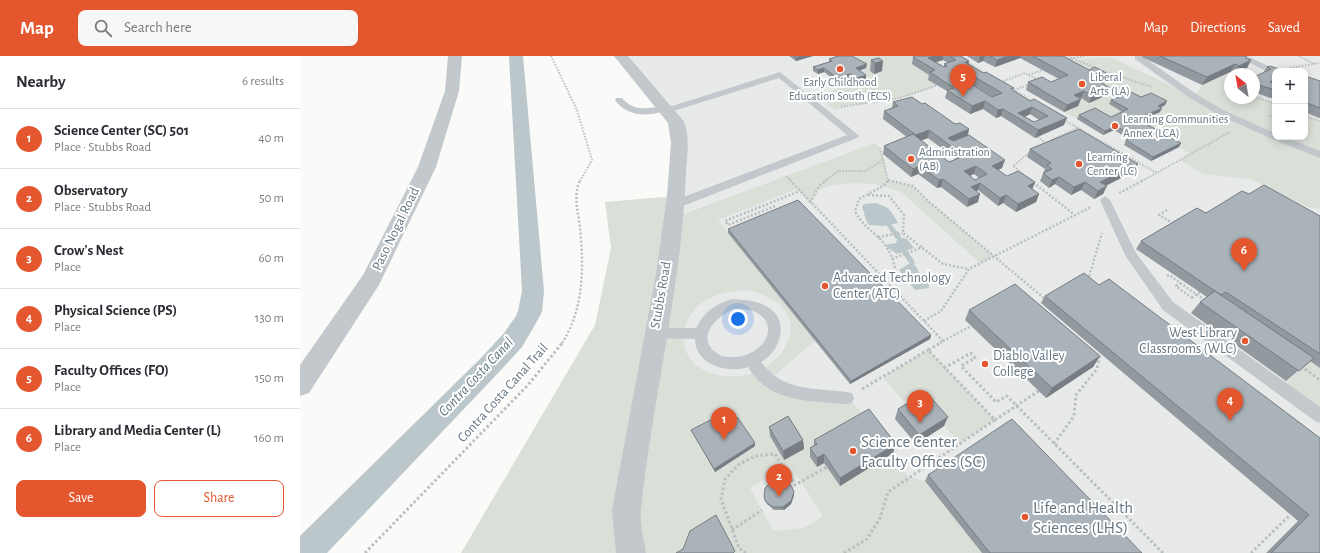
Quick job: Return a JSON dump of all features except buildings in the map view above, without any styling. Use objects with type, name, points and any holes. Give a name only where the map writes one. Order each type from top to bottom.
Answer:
[{"type":"street","name":"Paso Nogal Road","points":[[300,385],[372,279],[427,167],[452,91],[455,56]]},
{"type":"street","name":"Stubbs Road","points":[[621,56],[676,122],[678,132],[678,167],[666,274],[626,510],[631,553]]},
{"type":"lane","points":[[1240,56],[1272,71]]},
{"type":"lane","points":[[1138,57],[1203,102],[1240,122],[1272,135]]},
{"type":"lane","points":[[619,100],[622,105],[629,109],[639,112],[648,112],[666,109],[780,75],[854,136],[674,206]]},
{"type":"lane","points":[[1283,140],[1320,155]]},
{"type":"lane","points":[[1105,200],[1132,255],[1168,306],[1320,416]]},
{"type":"lane","points":[[740,304],[755,306],[762,309],[774,322],[775,336],[767,350],[752,360],[741,363],[727,363],[715,359],[704,349],[700,334],[707,319],[719,309],[740,304]]},
{"type":"lane","points":[[655,333],[700,334]]},
{"type":"lane","points":[[752,360],[755,366],[769,380],[787,391],[847,398]]},
{"type":"path","name":"Contra Costa Canal Trail","points":[[365,553],[528,385],[546,364],[571,327],[579,304],[582,274],[580,229],[576,196],[578,185],[592,160],[577,110],[551,56]]},
{"type":"path","points":[[1067,56],[1158,89]]},
{"type":"path","points":[[1059,63],[1071,58],[1084,56]]},
{"type":"path","points":[[1299,56],[1315,64]]},
{"type":"path","points":[[962,60],[988,75]]},
{"type":"path","points":[[1291,68],[1320,63]]},
{"type":"path","points":[[1029,75],[1042,70]]},
{"type":"path","points":[[1014,90],[1038,80],[1025,73],[1001,82],[1014,90],[1036,103]]},
{"type":"path","points":[[839,108],[899,98],[938,85]]},
{"type":"path","points":[[1260,98],[1272,103]]},
{"type":"path","points":[[924,321],[941,311],[969,269],[1157,173],[1227,133],[1203,102]]},
{"type":"path","points":[[1060,117],[1157,173]]},
{"type":"path","points":[[1308,117],[1320,121]]},
{"type":"path","points":[[1040,146],[1078,128]]},
{"type":"path","points":[[1038,137],[1052,147]]},
{"type":"path","points":[[880,148],[884,159],[888,181]]},
{"type":"path","points":[[1033,150],[1013,166],[1076,215]]},
{"type":"path","points":[[810,203],[820,185],[838,171],[866,171],[884,159]]},
{"type":"path","points":[[786,176],[810,203],[943,341]]},
{"type":"path","points":[[888,181],[883,186],[859,199],[855,211],[861,225],[878,237],[892,259],[899,281],[897,293]]},
{"type":"path","points":[[888,181],[912,186],[1046,300]]},
{"type":"path","points":[[775,206],[728,225],[725,221],[800,191]]},
{"type":"path","points":[[867,195],[889,196],[904,215],[903,233]]},
{"type":"path","points":[[1167,210],[1159,215],[1176,225]]},
{"type":"path","points":[[1088,282],[1090,270],[1103,232]]},
{"type":"path","points":[[878,237],[903,233],[943,264],[969,269]]},
{"type":"path","points":[[892,259],[923,247]]},
{"type":"path","points":[[1160,273],[1166,277],[1169,275],[1212,305]]},
{"type":"path","points":[[1181,283],[1176,286],[1192,298],[1200,292]]},
{"type":"path","points":[[847,398],[978,322]]},
{"type":"path","points":[[928,350],[995,420]]},
{"type":"path","points":[[944,368],[971,353],[976,358],[961,366],[996,402],[1007,396],[1163,553]]},
{"type":"path","points":[[1054,444],[1074,416],[1076,395],[1097,369],[1100,354]]},
{"type":"path","points":[[1295,362],[1320,380]]},
{"type":"path","points":[[844,553],[866,539],[880,518],[888,492],[908,477],[1045,387]]},
{"type":"path","points":[[746,553],[739,548],[721,499],[725,479],[738,465],[755,456],[775,454],[795,485],[827,467]]},
{"type":"path","points":[[732,530],[762,510]]},
{"type":"path","points":[[1251,553],[1290,515]]},
{"type":"shaded area","name":"Diablo Valley College","points":[[620,56],[1320,56],[1320,553],[631,553],[678,132]]},
{"type":"shaded area","points":[[852,56],[935,56],[934,78],[938,85],[895,99],[875,103],[851,105],[835,110],[818,96],[866,79],[856,72],[866,68]]},
{"type":"shaded area","points":[[1110,57],[1193,96],[1202,85],[1224,75],[1224,104],[1260,104],[1260,98],[1272,103],[1272,140],[1308,140],[1308,117],[1320,121],[1320,209],[1307,207],[1251,179],[1203,174],[1180,160],[1190,154],[1126,113],[1109,121],[1094,112],[1077,119],[1064,112],[1077,106],[1071,102],[1081,98],[1089,103],[1062,64],[1084,59]]},
{"type":"shaded area","points":[[875,143],[883,156],[888,181],[913,186],[928,201],[994,256],[980,263],[901,192],[876,184],[853,183],[829,186],[817,191],[810,203],[797,189],[718,220],[815,341],[769,380],[847,398],[867,418],[810,457],[816,467],[824,463],[840,486],[893,453],[908,477],[925,481],[982,553],[461,553],[595,325],[611,248],[605,202],[676,196],[673,218]],"holes":[[[747,290],[772,299],[786,313],[791,329],[786,345],[775,360],[758,371],[738,376],[714,374],[700,368],[691,359],[685,349],[683,337],[685,326],[691,315],[700,305],[716,295]],[[789,464],[823,516],[804,528],[773,531],[750,488]]]},
{"type":"shaded area","points":[[876,203],[890,210],[898,223],[883,226],[869,225],[862,207],[864,204]]},
{"type":"shaded area","points":[[898,237],[907,239],[914,248],[897,254],[884,245],[896,243]]},
{"type":"shaded area","points":[[912,262],[917,268],[921,279],[928,282],[929,288],[915,290],[899,270]]},
{"type":"shaded area","points":[[928,350],[995,420],[959,443],[916,394],[903,401],[883,377]]},
{"type":"shaded area","points":[[1310,361],[1320,368],[1320,416],[1280,388]]},
{"type":"waterway","name":"Contra Costa Canal","points":[[305,553],[491,364],[513,340],[530,312],[533,291],[516,56]]},
{"type":"waterway","points":[[889,225],[898,237]]},
{"type":"waterway","points":[[904,251],[912,262]]},
{"type":"place","name":"Early Childhood Education South (ECS)","points":[[840,69]]},
{"type":"place","name":"Liberal Arts (LA)","points":[[1082,84]]},
{"type":"place","name":"Faculty Offices (FO)","points":[[963,97]]},
{"type":"place","name":"Learning Communities Annex (LCA)","points":[[1115,126]]},
{"type":"place","name":"Administration (AB)","points":[[911,159]]},
{"type":"place","name":"Learning Center (LC)","points":[[1079,164]]},
{"type":"place","name":"Library and Media Center (L)","points":[[1244,271]]},
{"type":"place","name":"Advanced Technology Center (ATC)","points":[[825,286]]},
{"type":"place","name":"West Library Classrooms (WLC)","points":[[1245,341]]},
{"type":"place","name":"Diablo Valley College","points":[[985,364]]},
{"type":"place","name":"Physical Science (PS)","points":[[1230,421]]},
{"type":"place","name":"Crow's Nest","points":[[920,423]]},
{"type":"place","name":"Science Center (SC) 501","points":[[724,440]]},
{"type":"place","name":"Science Center Faculty Offices (SC)","points":[[853,451]]},
{"type":"place","name":"Observatory","points":[[779,497]]},
{"type":"place","name":"Life and Health Sciences (LHS)","points":[[1025,517]]}]
